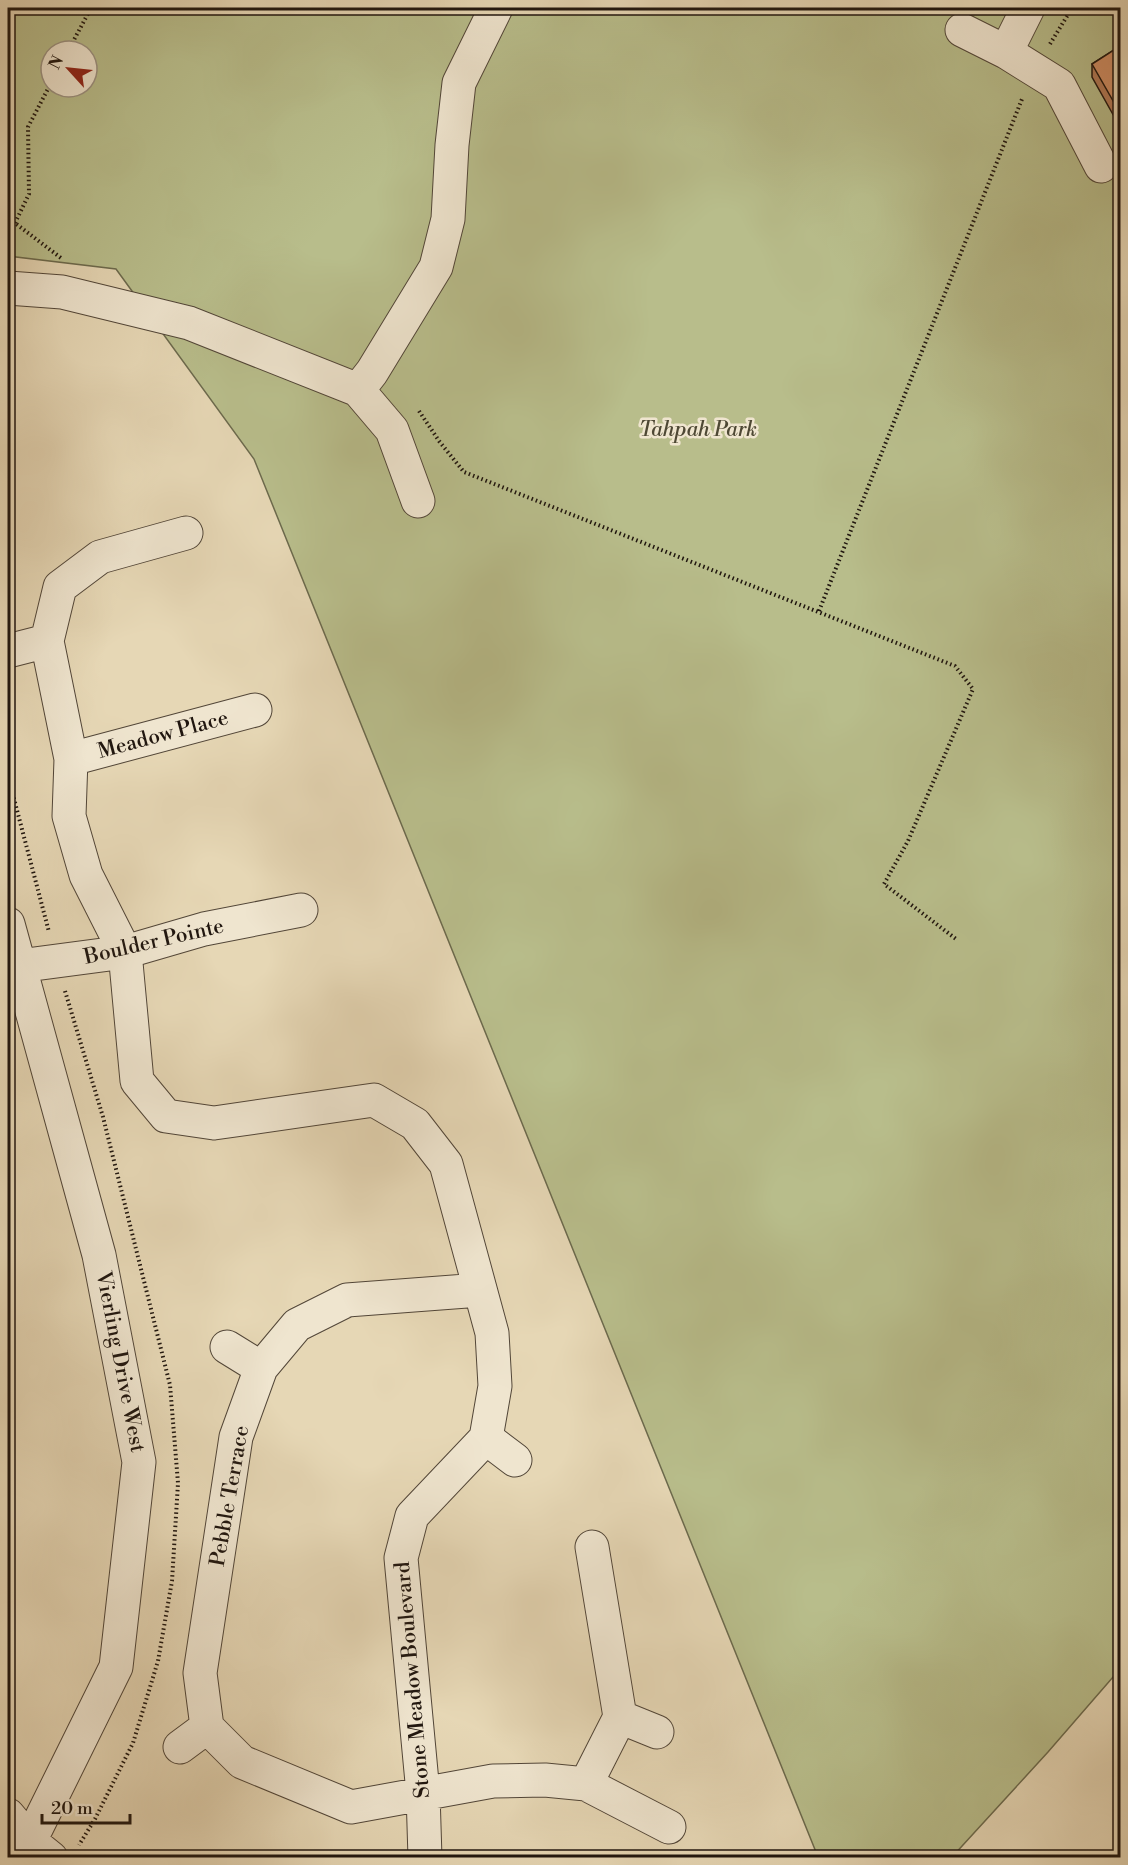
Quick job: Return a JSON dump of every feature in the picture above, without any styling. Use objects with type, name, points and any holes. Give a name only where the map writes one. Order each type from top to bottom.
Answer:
[{"type":"street","points":[[358,390],[372,372],[436,267],[448,219],[452,145],[459,83],[496,8]]},
{"type":"street","points":[[1006,52],[1028,8]]},
{"type":"street","points":[[962,30],[1006,52],[1059,86],[1101,166]]},
{"type":"street","points":[[8,288],[62,292],[189,323],[358,390],[392,430],[418,501]]},
{"type":"street","points":[[186,533],[100,557],[60,587],[47,641],[71,759],[69,816],[86,875],[125,952],[137,1081],[166,1116],[214,1123],[374,1100],[415,1124],[446,1164],[492,1333],[495,1386],[486,1438],[515,1460]]},
{"type":"street","points":[[8,651],[47,641]]},
{"type":"street","name":"Meadow Place","points":[[71,759],[255,710]]},
{"type":"street","name":"Boulder Pointe","points":[[13,970],[125,952],[204,929],[302,910]]},
{"type":"street","name":"Vierling Drive West","points":[[8,924],[13,970],[99,1255],[139,1462],[116,1667],[32,1852]]},
{"type":"street","name":"Pebble Terrace","points":[[207,1727],[200,1673],[236,1437],[261,1368],[297,1325],[347,1299],[480,1290]]},
{"type":"street","points":[[227,1347],[261,1368]]},
{"type":"street","name":"Stone Meadow Boulevard","points":[[425,1857],[423,1793],[401,1558],[412,1516],[486,1438]]},
{"type":"street","points":[[586,1784],[620,1717],[592,1547]]},
{"type":"street","points":[[620,1717],[657,1732]]},
{"type":"street","points":[[180,1747],[207,1727],[242,1762],[351,1807],[493,1781],[544,1780],[586,1784],[669,1827]]},
{"type":"street","points":[[8,1815],[32,1852]]},
{"type":"path","points":[[74,39],[91,8]]},
{"type":"path","points":[[819,611],[1019,102],[1038,71],[1049,45],[1072,8]]},
{"type":"path","points":[[15,223],[29,194],[28,127],[43,99]]},
{"type":"path","points":[[8,224],[15,223],[58,257],[69,260]]},
{"type":"path","points":[[415,407],[464,472],[955,666],[973,689],[908,841],[884,884],[956,939]]},
{"type":"green space","name":"Tahpah Park","points":[[8,8],[1120,8],[1120,1669],[952,1857],[818,1857],[254,459],[116,269],[8,256]]},
{"type":"building","points":[[1120,46],[1120,113],[1092,64]]}]
